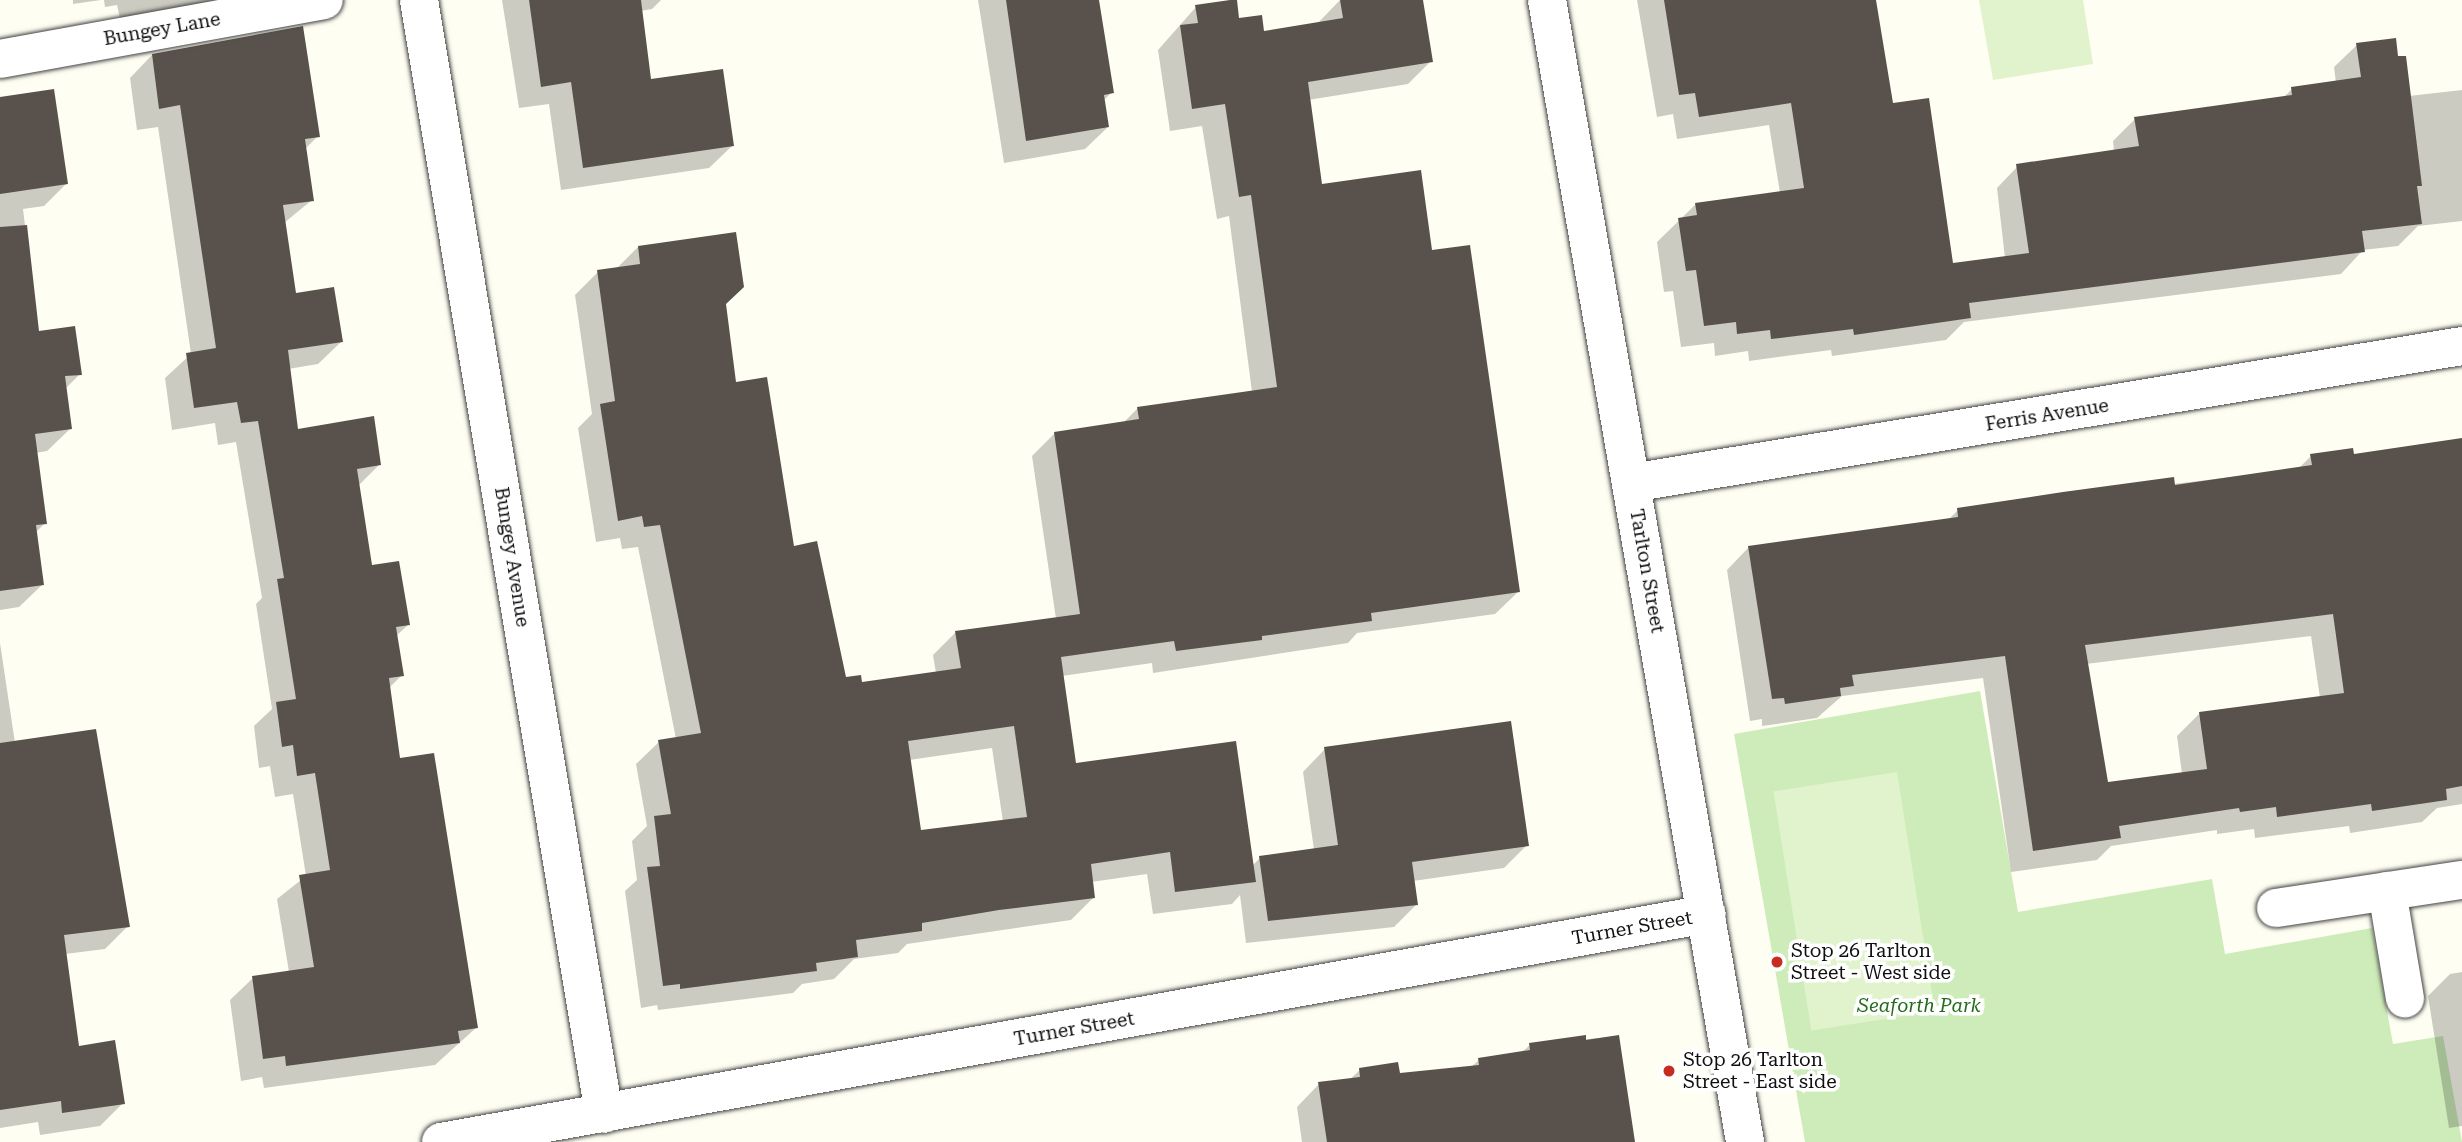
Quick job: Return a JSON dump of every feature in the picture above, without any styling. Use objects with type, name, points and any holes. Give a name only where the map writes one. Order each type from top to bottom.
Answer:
[{"type":"street","name":"Bungey Lane","points":[[0,59],[324,0]]},
{"type":"street","name":"Bungey Avenue","points":[[419,0],[604,1114]]},
{"type":"street","name":"Tarlton Street","points":[[1547,0],[1745,1142]]},
{"type":"street","name":"Ferris Avenue","points":[[1631,483],[2462,346]]},
{"type":"street","points":[[2276,908],[2462,880]]},
{"type":"street","points":[[2387,891],[2405,998]]},
{"type":"street","name":"Turner Street","points":[[441,1142],[1707,914]]},
{"type":"green space","points":[[1979,0],[2083,0],[2093,64],[1993,80]]},
{"type":"green space","name":"Seaforth Park","points":[[1980,691],[2018,912],[2212,879],[2225,954],[2372,928],[2393,1044],[2443,1036],[2462,1142],[1805,1142],[1734,734]]},
{"type":"green space","points":[[1897,772],[1935,1011],[1811,1031],[1774,792]]},
{"type":"building","points":[[529,0],[641,0],[651,79],[723,69],[734,146],[583,168],[571,82],[541,87]]},
{"type":"building","points":[[1006,0],[1099,0],[1114,93],[1104,95],[1109,127],[1026,141]]},
{"type":"building","points":[[1237,0],[1239,18],[1262,15],[1264,31],[1343,18],[1340,0],[1423,0],[1433,62],[1308,82],[1322,184],[1421,170],[1432,250],[1470,245],[1520,592],[1371,613],[1372,621],[1262,636],[1262,640],[1176,651],[1174,641],[1061,657],[1076,763],[1236,741],[1256,882],[1175,892],[1170,852],[1091,864],[1095,898],[922,923],[922,931],[856,940],[858,957],[816,963],[817,971],[680,989],[680,984],[663,986],[647,867],[660,866],[654,816],[671,814],[658,740],[701,733],[660,525],[644,527],[642,516],[618,521],[600,404],[615,401],[597,270],[640,264],[638,246],[736,232],[744,287],[726,304],[736,382],[767,377],[794,546],[817,541],[846,677],[861,675],[862,682],[961,668],[955,631],[1080,614],[1054,432],[1139,419],[1137,407],[1277,387],[1251,195],[1239,197],[1225,104],[1192,109],[1180,25],[1198,23],[1195,5]],"holes":[[[1014,726],[1027,817],[921,830],[908,741]]]},
{"type":"building","points":[[1664,0],[1876,0],[1893,103],[1929,98],[1953,263],[2029,253],[2016,164],[2139,146],[2134,117],[2292,95],[2291,87],[2361,77],[2356,43],[2396,38],[2398,56],[2406,56],[2422,186],[2417,186],[2422,224],[2362,231],[2365,252],[1969,303],[1971,318],[1854,335],[1853,329],[1771,339],[1770,330],[1737,334],[1736,322],[1704,326],[1696,270],[1686,271],[1678,218],[1697,215],[1695,203],[1804,188],[1791,103],[1699,117],[1695,93],[1679,95]]},
{"type":"building","points":[[303,26],[320,137],[305,139],[314,201],[283,205],[296,293],[334,287],[343,342],[288,350],[298,429],[374,416],[381,465],[357,469],[372,565],[399,561],[410,625],[396,627],[404,676],[389,678],[400,758],[434,753],[478,1028],[458,1031],[460,1043],[286,1066],[285,1056],[263,1059],[252,976],[314,967],[299,875],[330,870],[315,773],[297,776],[293,745],[282,747],[276,702],[296,699],[277,579],[284,578],[258,421],[241,423],[237,402],[194,408],[186,353],[216,348],[180,105],[159,109],[152,54]]},
{"type":"building","points":[[54,89],[68,184],[0,194],[0,97]]},
{"type":"building","points":[[27,225],[39,331],[75,326],[82,375],[65,376],[72,429],[35,434],[47,524],[36,525],[44,585],[0,591],[0,227]]},
{"type":"building","points":[[2462,438],[2462,786],[2446,789],[2447,800],[2372,811],[2371,804],[2277,817],[2276,807],[2240,812],[2239,808],[2119,826],[2121,838],[2033,851],[2005,656],[1852,675],[1854,686],[1840,688],[1841,696],[1785,704],[1784,698],[1772,699],[1748,546],[1958,517],[1957,508],[2063,492],[2174,477],[2175,485],[2312,465],[2310,454],[2353,448],[2354,454]],"holes":[[[2333,614],[2344,693],[2199,712],[2207,769],[2108,782],[2085,645]]]},
{"type":"building","points":[[1511,721],[1529,846],[1412,862],[1418,905],[1268,921],[1259,856],[1338,845],[1324,747]]},
{"type":"building","points":[[96,729],[130,927],[64,935],[79,1046],[115,1040],[125,1104],[62,1113],[61,1101],[0,1110],[0,743]]},
{"type":"building","points":[[1586,1035],[1586,1040],[1619,1035],[1635,1142],[1327,1142],[1318,1082],[1360,1077],[1359,1068],[1398,1062],[1400,1073],[1479,1065],[1478,1058],[1530,1050],[1529,1043]]},
{"type":"place","name":"Stop 26 Tarlton Street - West side","points":[[1777,962]]},
{"type":"place","name":"Stop 26 Tarlton Street - East side","points":[[1669,1071]]}]
